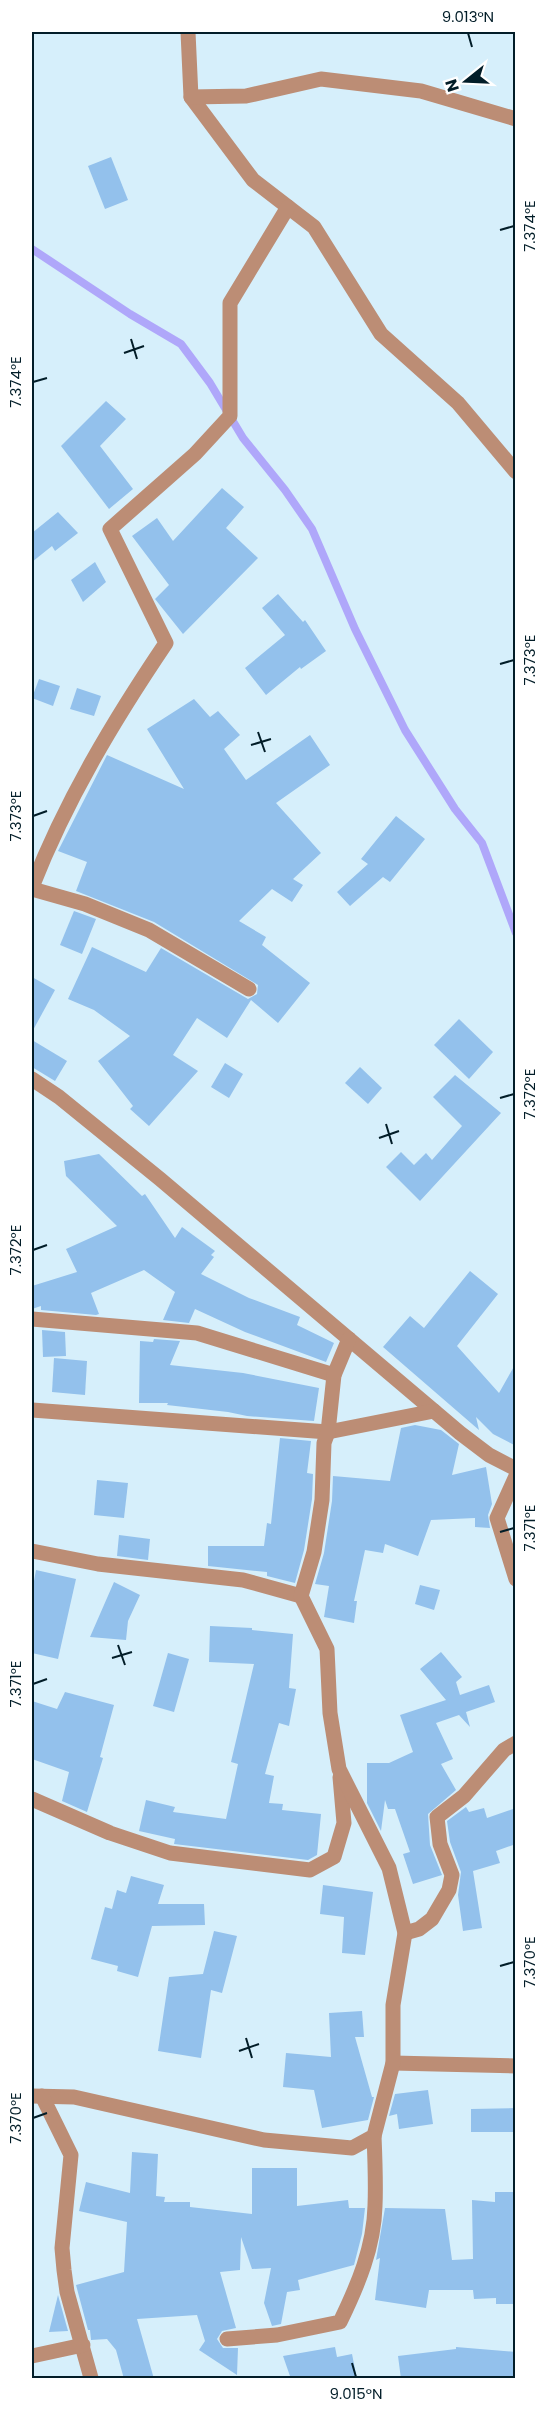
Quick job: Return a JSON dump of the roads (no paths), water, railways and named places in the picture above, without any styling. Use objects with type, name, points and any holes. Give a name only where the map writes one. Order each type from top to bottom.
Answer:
[{"type":"street","points":[[188,32],[191,97],[253,180],[314,227],[381,334],[458,403],[516,472]]},
{"type":"street","points":[[191,97],[246,96],[321,80],[421,91],[516,119]]},
{"type":"street","points":[[249,989],[149,930],[85,904],[32,888],[48,845],[88,768],[121,710],[166,643],[110,529],[195,454],[230,416],[230,303],[288,207]]},
{"type":"street","points":[[32,1079],[59,1097],[151,1172],[434,1411],[489,1455],[516,1469]]},
{"type":"street","points":[[32,1318],[197,1333],[334,1375]]},
{"type":"street","points":[[32,1799],[110,1833],[170,1853],[310,1870],[334,1857],[344,1823],[339,1768],[330,1713],[327,1649],[301,1596],[314,1552],[322,1500],[324,1443],[328,1432],[334,1375],[349,1339]]},
{"type":"street","points":[[32,1410],[328,1432],[434,1411]]},
{"type":"street","points":[[516,1476],[497,1518],[516,1579]]},
{"type":"street","points":[[32,1551],[98,1564],[243,1580],[301,1596]]},
{"type":"street","points":[[405,1933],[419,1929],[432,1919],[449,1890],[452,1875],[440,1844],[437,1817],[464,1796],[504,1750],[516,1743]]},
{"type":"street","points":[[227,2339],[277,2335],[340,2322],[359,2282],[370,2246],[375,2208],[374,2136],[393,2063],[393,2005],[405,1933],[389,1868],[339,1768]]},
{"type":"street","points":[[393,2063],[516,2066]]},
{"type":"street","points":[[37,2096],[74,2097],[264,2140],[352,2148],[374,2136]]},
{"type":"street","points":[[37,2096],[71,2155],[62,2248],[68,2292],[91,2379]]},
{"type":"street","points":[[32,2356],[83,2345]]},
{"type":"waterway","points":[[32,249],[130,314],[181,344],[210,383],[243,438],[285,490],[312,529],[355,629],[405,730],[455,809],[482,843],[516,933]]}]
